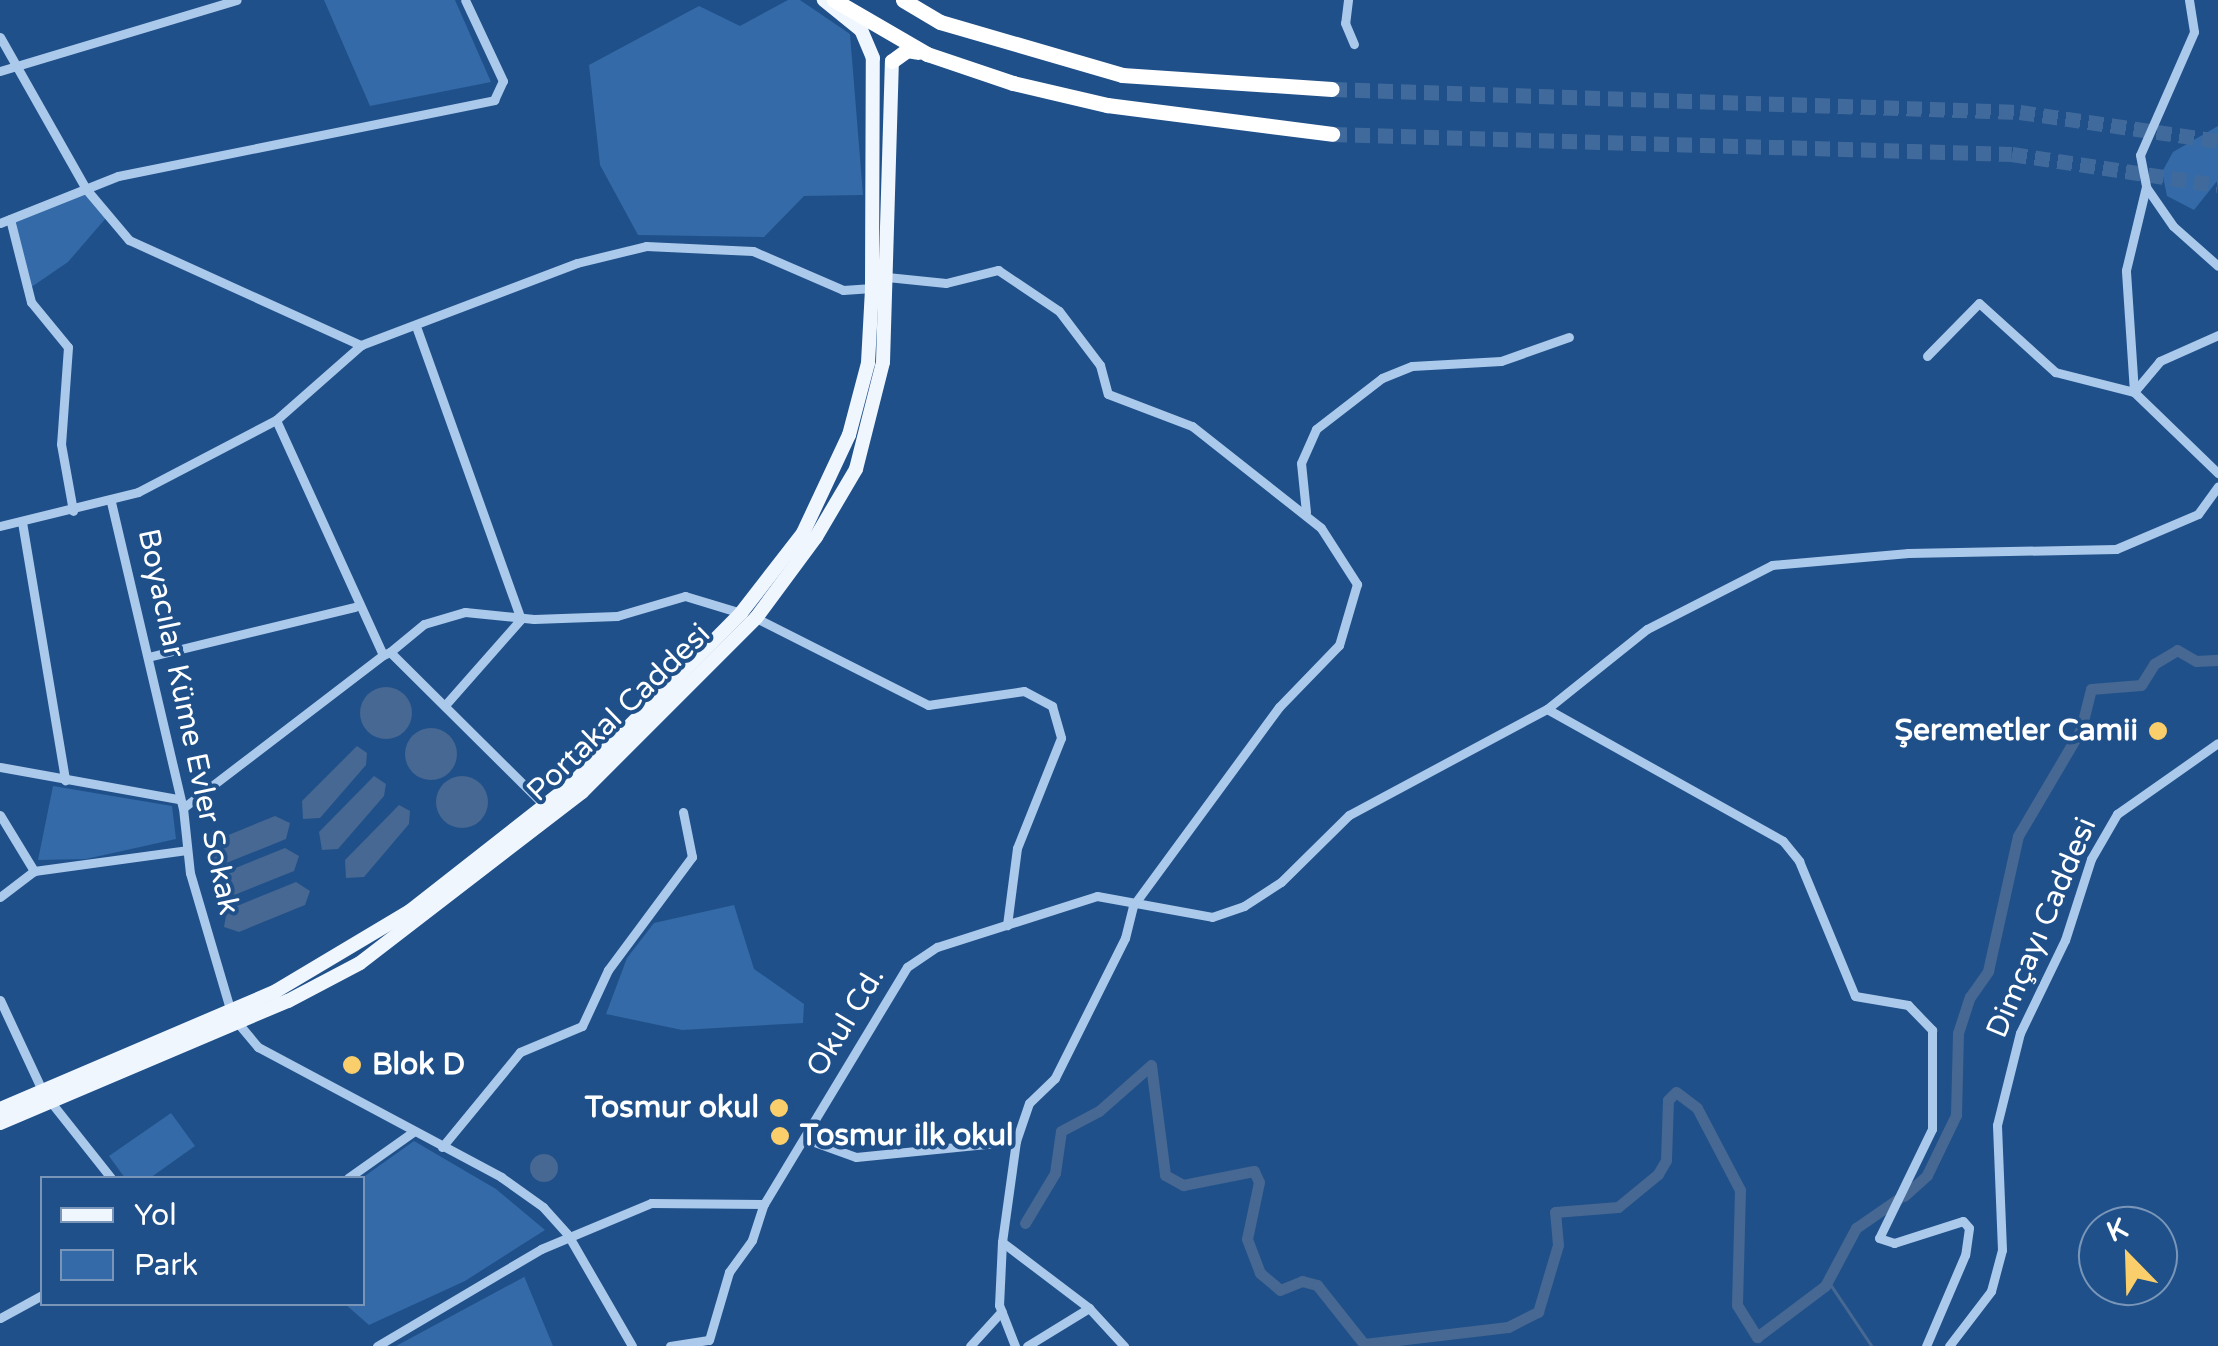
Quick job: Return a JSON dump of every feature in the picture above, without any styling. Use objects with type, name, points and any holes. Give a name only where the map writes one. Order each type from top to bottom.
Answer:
[{"type":"highway","points":[[834,0],[927,54]]},
{"type":"highway","points":[[903,0],[978,34],[1122,75],[1332,89]]},
{"type":"highway","points":[[892,61],[907,50],[1107,105],[1332,134]]},
{"type":"main road","name":"Portakal Caddesi","points":[[234,1017],[349,952],[546,807],[749,616],[802,533],[839,465],[868,363],[872,288],[873,58],[861,30],[824,0]]},
{"type":"main road","name":"Portakal Caddesi","points":[[0,1122],[46,1096],[360,963],[486,872],[582,792],[749,616],[816,538],[856,469],[883,362],[892,61]]},
{"type":"main road","name":"Portakal Caddesi","points":[[0,1109],[46,1096]]},
{"type":"street","points":[[0,71],[238,0]]},
{"type":"street","points":[[73,512],[60,444],[68,347],[31,302],[5,221],[86,189],[208,154],[494,100],[504,81],[465,0]]},
{"type":"street","points":[[1348,0],[1345,23],[1354,44]]},
{"type":"street","points":[[2134,392],[2136,352],[2126,270],[2146,187],[2140,155],[2194,32],[2189,0]]},
{"type":"street","points":[[0,37],[86,189],[129,240],[361,346],[417,329],[576,264],[646,246],[754,251],[844,290],[872,288],[887,277],[946,283],[998,270],[1059,311],[1100,365],[1108,394],[1192,426],[1306,512],[1357,584],[1339,645],[1279,707],[1133,906],[1126,938],[1055,1078],[1029,1103],[1016,1141],[1002,1242],[1002,1311],[1015,1346]]},
{"type":"street","points":[[2146,187],[2174,226],[2218,266]]},
{"type":"street","points":[[1926,356],[1978,303],[2054,372],[2134,392],[2218,474]]},
{"type":"street","points":[[417,329],[522,619]]},
{"type":"street","points":[[2134,392],[2160,362],[2218,336]]},
{"type":"street","points":[[1306,512],[1301,463],[1316,429],[1382,378],[1412,366],[1501,361],[1569,337]]},
{"type":"street","name":"Boyacılar Küme Evler Sokak","points":[[0,526],[111,502],[276,420],[361,346]]},
{"type":"street","points":[[276,420],[355,606],[386,653],[446,704],[546,807]]},
{"type":"street","name":"Okul Cd.","points":[[712,1343],[708,1327],[729,1272],[752,1240],[764,1204],[908,967],[936,946],[1096,896],[1114,895],[1133,906],[1212,917],[1244,906],[1280,882],[1348,815],[1547,708],[1647,629],[1772,565],[1908,553],[2116,548],[2198,514],[2218,486]]},
{"type":"street","name":"Boyacılar Küme Evler Sokak","points":[[111,502],[180,803],[187,850],[234,1017]]},
{"type":"street","points":[[22,522],[65,780]]},
{"type":"street","points":[[0,767],[180,803],[438,616],[466,612],[522,619],[617,616],[685,596],[749,616],[928,705],[1024,691],[1052,706],[1061,738],[1018,848],[1006,925]]},
{"type":"street","points":[[148,658],[355,606]]},
{"type":"street","points":[[446,704],[522,619]]},
{"type":"street","points":[[1547,708],[1783,840],[1799,861],[1855,996],[1908,1005],[1932,1030],[1932,1129],[1902,1198],[1883,1228],[1884,1243],[1963,1221],[1969,1228],[1970,1241],[1926,1346]]},
{"type":"street","name":"Dimçayı Caddesi","points":[[1948,1346],[1991,1291],[2002,1250],[1997,1125],[2020,1033],[2065,940],[2091,859],[2117,814],[2218,743]]},
{"type":"street","points":[[442,1147],[520,1052],[582,1026],[608,970],[692,857],[683,812]]},
{"type":"street","points":[[0,815],[34,872]]},
{"type":"street","points":[[0,897],[34,872],[107,866],[187,850]]},
{"type":"street","points":[[0,1000],[46,1096],[109,1176]]},
{"type":"street","points":[[234,1017],[258,1047],[501,1177],[568,1235],[632,1346]]},
{"type":"street","points":[[351,1176],[413,1132]]},
{"type":"street","points":[[806,1139],[856,1157],[1016,1141]]},
{"type":"street","points":[[376,1346],[568,1235],[651,1203],[764,1204]]},
{"type":"street","points":[[1002,1242],[1088,1308],[1124,1346]]},
{"type":"street","points":[[0,1318],[40,1296]]},
{"type":"street","points":[[1027,1346],[1088,1308]]},
{"type":"street","points":[[970,1346],[1002,1311]]},
{"type":"street","points":[[670,1346],[712,1343]]},
{"type":"green space","points":[[324,0],[455,0],[491,82],[370,106]]},
{"type":"green space","points":[[788,0],[800,0],[850,34],[863,195],[804,196],[764,237],[638,235],[600,165],[589,65],[699,6],[740,26]]},
{"type":"green space","points":[[2218,126],[2218,180],[2194,210],[2167,196],[2162,172],[2173,152]]},
{"type":"green space","points":[[85,193],[106,218],[68,262],[30,288],[14,221]]},
{"type":"green space","points":[[53,786],[172,806],[176,839],[86,859],[38,860]]},
{"type":"green space","points":[[734,905],[754,969],[804,1004],[803,1023],[682,1030],[606,1014],[627,958],[654,923]]},
{"type":"green space","points":[[171,1113],[195,1146],[153,1176],[124,1176],[109,1156]]},
{"type":"green space","points":[[414,1141],[496,1189],[545,1230],[465,1281],[369,1325],[347,1306],[365,1306],[365,1176]]},
{"type":"green space","points":[[524,1277],[553,1346],[396,1346]]},
{"type":"shaded area","points":[[386,687],[405,694],[412,713],[405,732],[386,739],[367,732],[360,713],[367,694]]},
{"type":"shaded area","points":[[431,728],[450,735],[457,754],[450,773],[431,780],[412,773],[405,754],[412,735]]},
{"type":"shaded area","points":[[357,746],[367,753],[366,765],[320,818],[303,819],[302,801]]},
{"type":"shaded area","points":[[374,776],[386,784],[384,796],[338,849],[322,850],[319,832]]},
{"type":"shaded area","points":[[462,776],[481,783],[488,802],[481,821],[462,828],[443,821],[436,802],[443,783]]},
{"type":"shaded area","points":[[399,805],[410,811],[409,824],[364,877],[346,878],[345,860]]},
{"type":"shaded area","points":[[275,816],[290,823],[286,839],[219,866],[206,860],[209,843]]},
{"type":"shaded area","points":[[285,848],[299,856],[294,871],[227,898],[214,892],[218,875]]},
{"type":"shaded area","points":[[296,882],[310,891],[305,905],[239,932],[224,927],[227,910]]},
{"type":"shaded area","points":[[544,1154],[554,1158],[558,1168],[554,1178],[544,1182],[534,1178],[530,1168],[534,1158]]},
{"type":"waterway","points":[[1904,1196],[1927,1175],[1956,1115],[1958,1033],[1970,997],[1988,971],[2018,836],[2081,729],[2091,689],[2141,685],[2154,664],[2177,650],[2196,661],[2218,660]]},
{"type":"waterway","points":[[1025,1223],[1055,1173],[1061,1131],[1099,1111],[1151,1065],[1165,1175],[1183,1185],[1254,1171],[1259,1182],[1247,1239],[1260,1273],[1280,1290],[1302,1281],[1317,1285],[1364,1344],[1508,1327],[1538,1312],[1558,1245],[1555,1212],[1618,1207],[1658,1174],[1666,1160],[1668,1100],[1676,1092],[1697,1108],[1740,1190],[1737,1305],[1757,1337],[1825,1286],[1856,1228],[1898,1199]]},
{"type":"waterway","points":[[1829,1282],[1872,1346]]},
{"type":"tunnel","points":[[1332,89],[2020,112],[2218,141]]},
{"type":"tunnel","points":[[1332,134],[2012,154],[2218,185]]},
{"type":"place","name":"Şeremetler Camii","points":[[2158,731]]},
{"type":"place","name":"Blok D","points":[[352,1065]]},
{"type":"place","name":"Tosmur okul","points":[[779,1108]]},
{"type":"place","name":"Tosmur ilk okul","points":[[780,1136]]}]
